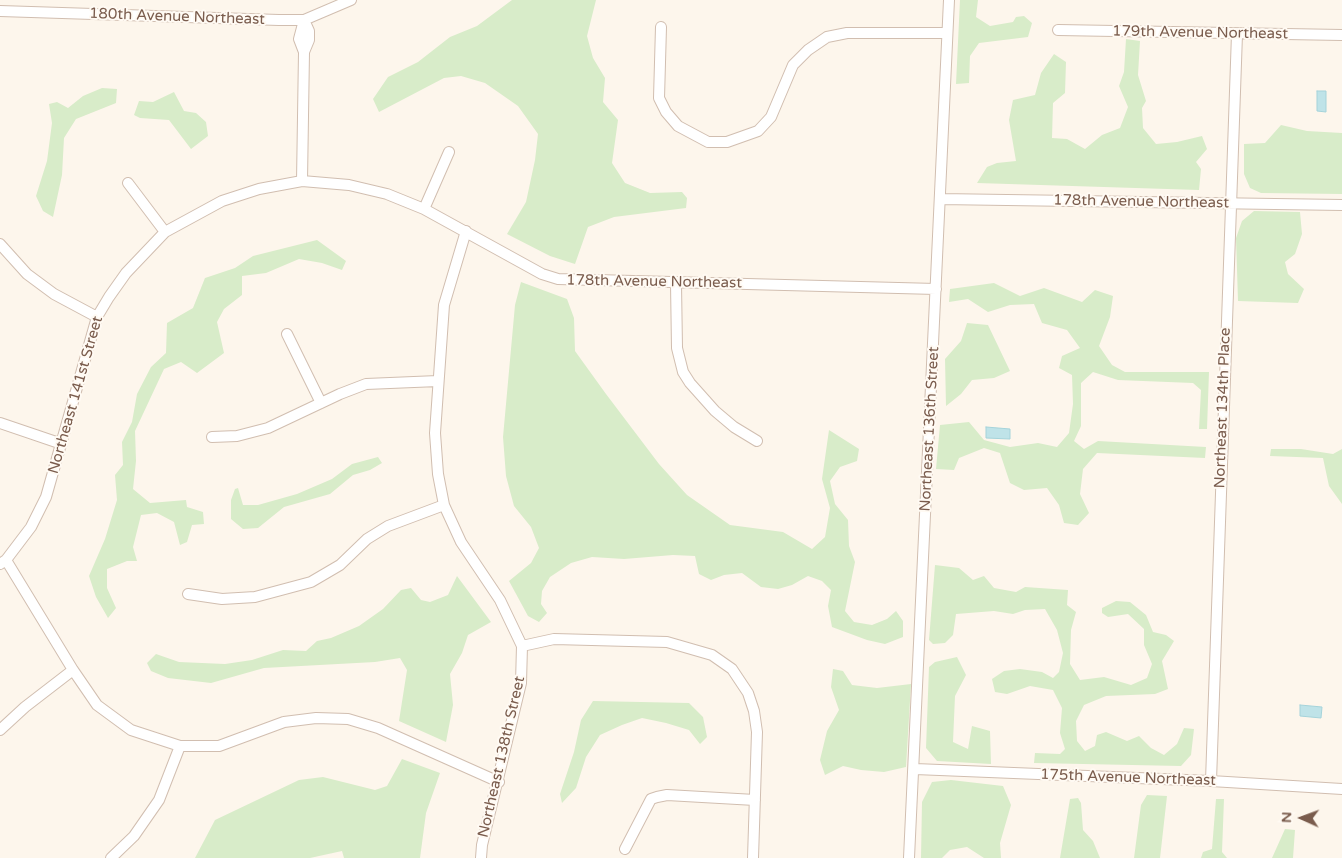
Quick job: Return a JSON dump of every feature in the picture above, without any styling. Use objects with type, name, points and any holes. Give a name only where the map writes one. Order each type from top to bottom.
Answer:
[{"type":"street","name":"180th Avenue Northeast","points":[[0,11],[304,20],[351,0]]},
{"type":"street","name":"Northeast 136th Street","points":[[909,858],[915,769],[949,0]]},
{"type":"street","points":[[302,182],[304,52],[299,39],[304,20]]},
{"type":"street","points":[[661,27],[659,98],[666,112],[678,126],[708,142],[742,138],[758,131],[771,117],[794,65],[808,50],[827,37],[847,33],[948,33]]},
{"type":"street","name":"179th Avenue Northeast","points":[[1058,30],[1342,35]]},
{"type":"street","name":"Northeast 134th Place","points":[[1211,781],[1236,34]]},
{"type":"street","points":[[424,209],[449,152]]},
{"type":"street","points":[[128,182],[164,232]]},
{"type":"street","name":"178th Avenue Northeast","points":[[164,232],[222,200],[259,189],[302,182],[349,185],[387,194],[424,209],[542,274],[558,279],[676,284],[791,284],[936,289]]},
{"type":"street","name":"178th Avenue Northeast","points":[[940,199],[1342,205]]},
{"type":"street","name":"Northeast 138th Street","points":[[466,231],[444,305],[436,433],[438,474],[444,505],[461,542],[500,600],[522,646],[521,683],[499,782],[482,845],[481,858]]},
{"type":"street","name":"Northeast 141st Street","points":[[3,562],[31,527],[46,498],[97,317],[126,272],[164,232]]},
{"type":"street","points":[[0,244],[27,274],[54,294],[97,317]]},
{"type":"street","points":[[676,284],[677,348],[683,372],[690,383],[715,411],[734,427],[757,441]]},
{"type":"street","points":[[287,334],[322,403]]},
{"type":"street","points":[[212,437],[237,436],[268,428],[366,384],[438,381]]},
{"type":"street","points":[[0,423],[62,444]]},
{"type":"street","points":[[188,594],[222,599],[255,597],[311,582],[340,565],[367,540],[388,526],[444,505]]},
{"type":"street","points":[[3,562],[97,705],[131,730],[180,746],[219,746],[284,722],[316,718],[348,719],[378,728],[499,782]]},
{"type":"street","points":[[522,646],[554,639],[668,642],[712,655],[732,669],[748,693],[754,711],[757,732],[752,858]]},
{"type":"street","points":[[0,730],[25,707],[73,670]]},
{"type":"street","points":[[112,858],[134,836],[159,800],[180,746]]},
{"type":"street","name":"175th Avenue Northeast","points":[[915,769],[1211,781],[1342,789]]},
{"type":"street","points":[[625,849],[651,799],[657,796],[755,800]]},
{"type":"green space","points":[[512,0],[596,0],[587,36],[593,58],[605,78],[603,102],[618,120],[612,163],[625,183],[650,193],[682,192],[687,198],[686,208],[614,217],[588,227],[575,264],[550,256],[507,234],[526,202],[535,160],[538,134],[518,106],[485,83],[461,76],[444,78],[379,112],[373,99],[388,77],[418,62],[450,37],[477,26]]},
{"type":"green space","points":[[960,0],[978,0],[976,17],[990,26],[1013,22],[1016,17],[1024,16],[1032,23],[1028,37],[979,43],[970,56],[969,83],[956,84]]},
{"type":"green space","points":[[1126,39],[1140,41],[1138,75],[1146,101],[1142,108],[1143,128],[1156,144],[1177,142],[1202,136],[1207,149],[1196,162],[1201,169],[1199,190],[977,183],[987,167],[997,163],[1016,161],[1009,120],[1013,100],[1035,95],[1041,73],[1054,54],[1066,62],[1065,93],[1053,103],[1052,138],[1067,139],[1085,149],[1102,135],[1120,128],[1128,107],[1119,86],[1124,72]]},
{"type":"green space","points":[[102,88],[117,89],[116,103],[76,119],[64,138],[62,175],[53,217],[43,211],[36,196],[47,161],[52,123],[49,104],[57,102],[68,108],[83,96]]},
{"type":"green space","points":[[174,92],[184,111],[196,113],[206,122],[208,136],[191,149],[169,120],[140,118],[134,115],[139,101],[153,102]]},
{"type":"green space","points":[[1281,125],[1307,131],[1342,133],[1342,194],[1261,193],[1250,188],[1244,174],[1244,144],[1265,143]]},
{"type":"green space","points":[[1254,211],[1300,212],[1302,234],[1295,254],[1285,262],[1288,274],[1304,289],[1298,303],[1238,301],[1236,238],[1242,221]]},
{"type":"green space","points":[[317,240],[346,261],[342,270],[322,263],[299,259],[266,273],[242,276],[242,295],[224,309],[217,322],[224,353],[197,373],[181,362],[164,369],[135,431],[136,461],[133,489],[150,503],[186,500],[187,507],[203,512],[204,524],[192,525],[187,542],[180,545],[174,522],[157,513],[141,515],[133,547],[137,561],[127,561],[107,569],[107,588],[116,608],[108,618],[96,597],[89,576],[105,539],[117,500],[115,475],[123,465],[122,442],[132,422],[137,394],[151,367],[166,353],[167,323],[193,308],[205,278],[235,268],[253,256]]},
{"type":"green space","points":[[521,282],[567,299],[574,318],[575,351],[606,394],[659,464],[687,495],[730,525],[783,532],[812,549],[825,537],[830,508],[822,479],[829,430],[859,449],[857,461],[840,467],[830,481],[835,504],[848,520],[849,546],[855,562],[845,611],[854,622],[872,625],[887,619],[896,611],[903,621],[903,637],[885,644],[867,640],[832,627],[828,606],[831,590],[822,581],[808,576],[792,585],[778,589],[761,587],[742,573],[724,575],[711,580],[699,574],[695,556],[673,555],[624,559],[592,557],[571,563],[550,577],[542,591],[541,604],[547,613],[539,622],[528,616],[509,581],[531,563],[539,548],[531,527],[514,506],[506,476],[503,437],[515,305]]},
{"type":"green space","points":[[994,283],[1020,296],[1044,288],[1082,302],[1095,290],[1113,296],[1110,317],[1099,346],[1112,365],[1125,372],[1209,372],[1207,429],[1199,429],[1201,390],[1193,383],[1118,380],[1093,372],[1081,383],[1081,426],[1074,441],[1084,449],[1098,441],[1206,447],[1205,458],[1097,453],[1083,469],[1080,494],[1089,513],[1078,525],[1064,523],[1059,505],[1047,488],[1024,490],[1010,483],[1000,453],[984,448],[959,458],[954,470],[936,469],[940,425],[969,422],[984,440],[1010,447],[1038,443],[1057,447],[1069,433],[1073,404],[1072,375],[1059,368],[1062,356],[1080,348],[1067,330],[1042,323],[1034,304],[1010,305],[988,312],[968,299],[949,302],[950,289]]},
{"type":"green space","points":[[967,323],[988,325],[1010,371],[994,378],[972,380],[961,394],[946,406],[945,359],[961,341]]},
{"type":"green space","points":[[1271,449],[1301,449],[1333,454],[1342,449],[1342,504],[1329,486],[1323,458],[1270,456]]},
{"type":"green space","points":[[378,457],[382,463],[370,470],[353,475],[330,494],[284,507],[258,528],[243,529],[231,519],[231,500],[235,489],[238,488],[243,505],[258,505],[297,494],[332,479],[352,464]]},
{"type":"green space","points":[[935,565],[959,568],[973,580],[984,576],[994,588],[1016,592],[1025,587],[1068,590],[1067,605],[1076,612],[1071,630],[1070,664],[1080,680],[1104,677],[1131,685],[1147,678],[1152,664],[1144,645],[1144,629],[1128,614],[1108,617],[1102,613],[1102,608],[1116,601],[1130,602],[1146,615],[1153,632],[1166,635],[1174,641],[1162,661],[1168,689],[1155,694],[1106,696],[1084,705],[1076,721],[1077,741],[1085,751],[1095,746],[1097,735],[1106,732],[1127,741],[1139,736],[1151,748],[1164,755],[1177,744],[1184,728],[1194,729],[1191,755],[1181,766],[1034,763],[1035,753],[1060,754],[1065,749],[1060,733],[1062,708],[1053,690],[1030,686],[1007,694],[995,692],[992,679],[1004,671],[1020,669],[1042,672],[1053,678],[1059,672],[1063,653],[1057,630],[1045,609],[1025,610],[1013,614],[994,611],[956,614],[953,635],[945,643],[933,644],[929,640]]},
{"type":"green space","points":[[457,576],[491,622],[468,635],[462,653],[450,674],[453,705],[446,742],[399,721],[407,670],[400,658],[375,662],[264,668],[211,683],[168,678],[151,671],[147,663],[156,654],[179,662],[225,664],[252,660],[283,650],[306,651],[317,641],[331,638],[359,626],[383,609],[401,590],[411,588],[421,600],[430,602],[448,595]]},
{"type":"green space","points":[[957,657],[966,675],[955,696],[953,742],[968,749],[972,726],[990,731],[991,764],[937,761],[926,748],[929,667],[935,662]]},
{"type":"green space","points":[[833,669],[843,671],[852,685],[877,688],[911,684],[906,767],[884,772],[843,766],[825,775],[820,760],[827,731],[839,710],[831,687]]},
{"type":"green space","points":[[593,701],[689,703],[703,717],[707,737],[700,744],[689,730],[642,718],[600,735],[586,757],[576,788],[562,803],[560,794],[574,752],[581,720]]},
{"type":"green space","points":[[402,759],[440,773],[426,813],[420,858],[344,858],[342,851],[310,858],[195,858],[215,820],[299,780],[323,777],[375,790],[387,786]]},
{"type":"green space","points":[[951,780],[1003,786],[1011,805],[1000,843],[1001,858],[984,858],[967,847],[950,850],[942,858],[921,858],[922,802],[932,782]]},
{"type":"green space","points":[[1147,795],[1167,796],[1160,858],[1134,858],[1141,805]]},
{"type":"green space","points":[[1078,798],[1081,803],[1083,830],[1093,841],[1100,858],[1060,858],[1070,799]]},
{"type":"green space","points":[[1216,799],[1224,799],[1222,852],[1227,858],[1201,858],[1203,852],[1212,849]]},
{"type":"green space","points":[[1285,829],[1295,830],[1293,858],[1272,858]]},
{"type":"water","points":[[1317,91],[1326,91],[1326,112],[1317,111]]},
{"type":"water","points":[[986,427],[1010,429],[1010,439],[986,438]]},
{"type":"water","points":[[1300,705],[1322,707],[1321,718],[1300,716]]}]
